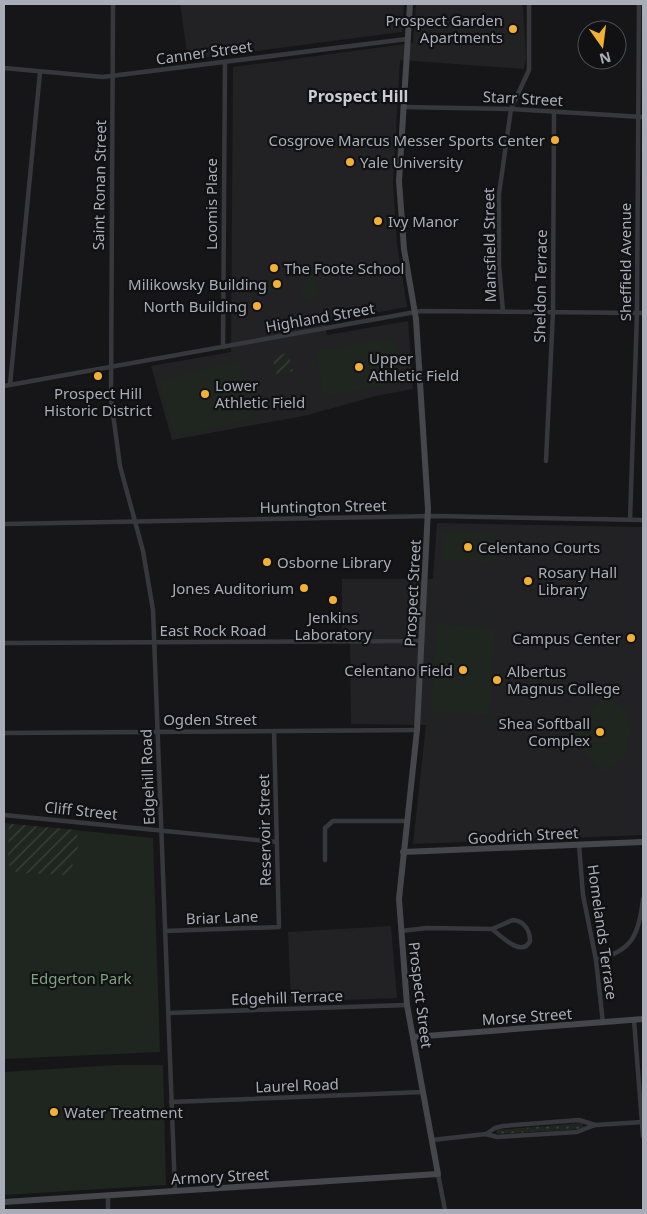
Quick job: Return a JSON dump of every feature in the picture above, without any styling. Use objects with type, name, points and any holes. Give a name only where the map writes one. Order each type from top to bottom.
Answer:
[{"type":"main road","name":"Prospect Street","points":[[410,4],[402,108],[399,181],[404,249],[414,312],[428,516],[417,730],[399,899],[407,1005],[438,1174]]},
{"type":"main road","name":"Goodrich Street","points":[[403,852],[643,842]]},
{"type":"main road","name":"Morse Street","points":[[413,1036],[643,1019]]},
{"type":"main road","name":"Armory Street","points":[[4,1202],[438,1174]]},
{"type":"street","name":"Saint Ronan Street","points":[[110,367],[113,4]]},
{"type":"street","name":"Mansfield Street","points":[[503,312],[499,265],[499,194],[511,109],[529,70],[529,4]]},
{"type":"street","name":"Sheffield Avenue","points":[[630,520],[641,117],[639,4]]},
{"type":"street","name":"Canner Street","points":[[4,68],[113,76],[407,39]]},
{"type":"street","name":"Loomis Place","points":[[223,346],[225,62]]},
{"type":"street","points":[[10,385],[40,72]]},
{"type":"street","name":"Starr Street","points":[[402,108],[511,109],[641,117]]},
{"type":"street","name":"Sheldon Terrace","points":[[546,461],[552,312],[554,112]]},
{"type":"street","name":"Highland Street","points":[[4,386],[414,312],[643,313]]},
{"type":"street","name":"Edgehill Road","points":[[110,367],[116,446],[149,578],[155,642],[175,1191]]},
{"type":"street","name":"Huntington Street","points":[[4,524],[428,516],[643,520]]},
{"type":"street","name":"East Rock Road","points":[[4,643],[422,641]]},
{"type":"street","name":"Ogden Street","points":[[4,733],[417,730]]},
{"type":"street","name":"Reservoir Street","points":[[274,731],[280,927]]},
{"type":"street","name":"Cliff Street","points":[[4,815],[276,842]]},
{"type":"street","points":[[325,860],[325,828],[333,822],[406,821]]},
{"type":"street","name":"Homelands Terrace","points":[[579,845],[583,895],[596,960],[603,1023]]},
{"type":"street","points":[[596,960],[615,955],[631,941],[638,928],[643,899]]},
{"type":"street","points":[[401,931],[427,928],[492,929],[506,922],[516,920],[526,926],[530,941],[524,947],[516,946],[492,929]]},
{"type":"street","name":"Briar Lane","points":[[165,931],[280,927]]},
{"type":"street","name":"Edgehill Terrace","points":[[168,1013],[407,1005]]},
{"type":"street","points":[[634,1020],[643,1136]]},
{"type":"street","name":"Laurel Road","points":[[171,1102],[423,1092]]},
{"type":"street","points":[[486,1134],[495,1128],[503,1126],[579,1120],[595,1125],[643,1122]]},
{"type":"street","points":[[432,1140],[486,1134],[497,1138],[566,1133],[583,1131],[595,1125]]},
{"type":"street","name":"Prospect Street","points":[[438,1174],[445,1210]]},
{"type":"street","points":[[108,1195],[108,1210]]},
{"type":"shaded area","points":[[180,4],[404,4],[402,32],[188,60]]},
{"type":"shaded area","points":[[416,4],[523,4],[526,57],[524,69],[400,60],[393,183],[397,244],[407,307],[324,322],[327,335],[408,321],[413,389],[376,396],[308,415],[172,440],[151,366],[231,352],[233,67],[413,43]]},
{"type":"shaded area","name":"Albertus Magnus College","points":[[437,523],[643,527],[643,835],[413,844],[426,725],[351,724],[350,637],[342,637],[342,579],[433,579]]},
{"type":"shaded area","points":[[391,926],[397,998],[291,1002],[288,932]]},
{"type":"green space","points":[[311,275],[315,277],[318,297],[307,300],[302,296],[300,286]]},
{"type":"green space","name":"Upper Athletic Field","points":[[395,338],[402,383],[323,396],[316,351]]},
{"type":"green space","points":[[288,353],[293,371],[277,375],[272,357]]},
{"type":"green space","name":"Lower Athletic Field","points":[[239,360],[253,419],[174,437],[159,380]]},
{"type":"green space","name":"Celentano Courts","points":[[443,531],[494,533],[492,563],[442,560]]},
{"type":"green space","name":"Celentano Field","points":[[462,599],[480,603],[492,616],[495,628],[489,720],[483,730],[475,736],[466,739],[457,740],[448,737],[440,731],[434,722],[431,711],[437,621],[445,607]],"holes":[[[458,602],[477,604],[482,607],[490,616],[493,628],[438,624],[445,610]],[[433,711],[488,715],[484,726],[477,733],[469,737],[451,736],[443,731],[437,723]]]},
{"type":"green space","name":"Shea Softball Complex","points":[[608,694],[627,714],[631,734],[625,755],[605,773],[569,736],[570,730]]},
{"type":"green space","name":"Edgerton Park","points":[[4,823],[153,838],[160,1052],[4,1059]]},
{"type":"green space","points":[[9,824],[77,830],[78,854],[72,854],[73,875],[17,873],[8,864]]},
{"type":"green space","points":[[118,1065],[163,1065],[166,1185],[4,1195],[4,1072]]},
{"type":"green space","points":[[582,1123],[584,1127],[580,1129],[498,1134],[496,1132],[498,1130]]},
{"type":"place","name":"Prospect Garden Apartments","points":[[513,29]]},
{"type":"place","name":"Cosgrove Marcus Messer Sports Center","points":[[555,140]]},
{"type":"place","name":"Yale University","points":[[350,162]]},
{"type":"place","name":"Ivy Manor","points":[[378,221]]},
{"type":"place","name":"The Foote School","points":[[274,268]]},
{"type":"place","name":"Milikowsky Building","points":[[277,284]]},
{"type":"place","name":"North Building","points":[[257,306]]},
{"type":"place","name":"Upper Athletic Field","points":[[359,367]]},
{"type":"place","name":"Prospect Hill Historic District","points":[[98,376]]},
{"type":"place","name":"Lower Athletic Field","points":[[205,394]]},
{"type":"place","name":"Celentano Courts","points":[[468,547]]},
{"type":"place","name":"Osborne Library","points":[[267,562]]},
{"type":"place","name":"Rosary Hall Library","points":[[528,581]]},
{"type":"place","name":"Jones Auditorium","points":[[304,588]]},
{"type":"place","name":"Jenkins Laboratory","points":[[333,600]]},
{"type":"place","name":"Campus Center","points":[[631,638]]},
{"type":"place","name":"Celentano Field","points":[[463,670]]},
{"type":"place","name":"Albertus Magnus College","points":[[497,680]]},
{"type":"place","name":"Shea Softball Complex","points":[[600,732]]},
{"type":"place","name":"Water Treatment","points":[[54,1112]]},
{"type":"district","name":"Prospect Hill","points":[[358,96]]}]
